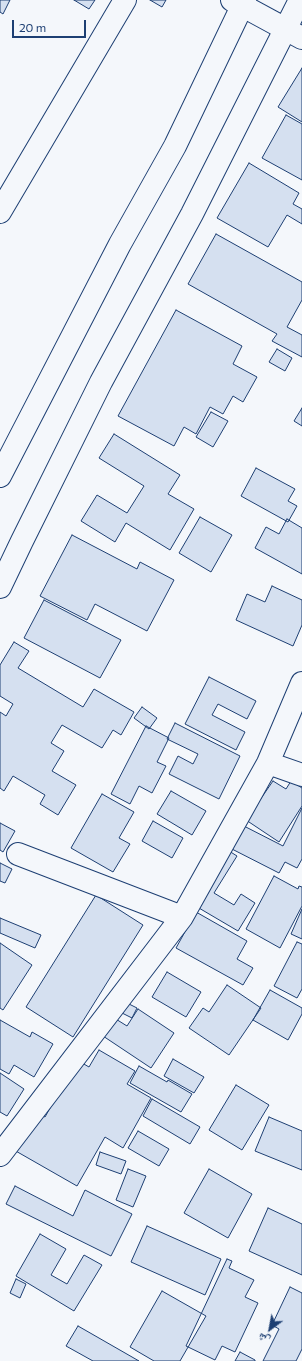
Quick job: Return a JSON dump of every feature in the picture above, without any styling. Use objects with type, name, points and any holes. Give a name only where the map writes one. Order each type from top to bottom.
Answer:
[{"type":"street","points":[[0,212],[125,0]]},
{"type":"street","points":[[0,588],[102,382],[192,214],[294,33],[300,0]]},
{"type":"street","points":[[0,476],[120,244],[175,146],[239,2],[294,33]]},
{"type":"street","points":[[0,1155],[182,917],[268,763],[302,683]]},
{"type":"street","points":[[268,763],[302,775]]},
{"type":"street","points":[[18,854],[182,917]]},
{"type":"building","points":[[0,0],[10,0],[3,14],[0,12]]},
{"type":"building","points":[[74,0],[95,0],[89,9]]},
{"type":"building","points":[[150,0],[166,0],[162,7]]},
{"type":"building","points":[[302,68],[302,122],[278,107]]},
{"type":"building","points":[[286,115],[302,124],[302,180],[262,158]]},
{"type":"building","points":[[249,163],[299,193],[293,204],[302,209],[302,224],[287,215],[268,247],[217,218]]},
{"type":"building","points":[[216,234],[302,282],[302,300],[287,327],[302,335],[302,357],[272,341],[277,334],[188,284]]},
{"type":"building","points":[[176,310],[242,346],[233,364],[257,377],[243,402],[233,396],[223,414],[210,407],[196,434],[184,427],[174,446],[118,416]]},
{"type":"building","points":[[277,349],[292,358],[285,371],[269,362]]},
{"type":"building","points":[[302,408],[302,426],[294,421]]},
{"type":"building","points":[[211,412],[228,421],[213,447],[196,437]]},
{"type":"building","points":[[114,434],[180,475],[168,494],[194,509],[170,550],[126,523],[115,542],[81,521],[97,495],[127,513],[144,486],[99,458]]},
{"type":"building","points":[[256,468],[295,489],[288,501],[297,506],[288,522],[241,496]]},
{"type":"building","points":[[200,517],[232,535],[211,572],[179,553]]},
{"type":"building","points":[[287,519],[302,528],[302,574],[255,548],[266,527],[279,534]]},
{"type":"building","points":[[72,535],[137,569],[140,562],[174,580],[147,631],[95,604],[87,620],[40,596]]},
{"type":"building","points":[[272,586],[302,600],[302,625],[293,646],[236,620],[247,594],[265,602]]},
{"type":"building","points":[[44,600],[121,640],[100,678],[24,638]]},
{"type":"building","points":[[14,642],[29,651],[18,668],[83,707],[94,689],[134,712],[121,735],[113,730],[102,748],[62,725],[51,743],[64,751],[52,771],[76,785],[58,815],[40,804],[45,795],[13,776],[4,791],[0,788],[0,712],[6,716],[13,704],[0,696],[0,665]]},
{"type":"building","points":[[209,677],[256,701],[247,719],[218,704],[212,715],[245,732],[236,750],[185,724]]},
{"type":"building","points":[[142,707],[157,718],[149,729],[134,718]]},
{"type":"building","points":[[175,723],[240,756],[219,799],[169,774],[178,756],[193,764],[198,754],[167,739]]},
{"type":"building","points":[[146,726],[169,738],[157,762],[166,766],[152,793],[139,786],[130,804],[111,794]]},
{"type":"building","points":[[273,781],[286,789],[291,781],[302,788],[302,806],[279,842],[246,820]]},
{"type":"building","points":[[171,791],[206,811],[192,835],[157,814]]},
{"type":"building","points":[[102,794],[134,812],[119,838],[130,844],[113,872],[71,848]]},
{"type":"building","points":[[302,808],[302,859],[297,868],[285,862],[279,873],[228,847],[240,824],[283,846]]},
{"type":"building","points":[[153,821],[183,838],[172,858],[142,841]]},
{"type":"building","points":[[0,823],[15,831],[3,852],[0,850]]},
{"type":"building","points":[[221,846],[237,856],[214,893],[234,905],[241,894],[255,903],[238,931],[187,901]]},
{"type":"building","points":[[0,863],[12,869],[5,883],[0,881]]},
{"type":"building","points":[[274,876],[298,889],[299,886],[302,887],[302,906],[280,948],[246,929]]},
{"type":"building","points":[[96,895],[143,925],[73,1037],[26,1007]]},
{"type":"building","points":[[302,909],[302,939],[291,934]]},
{"type":"building","points":[[196,912],[247,941],[237,959],[253,968],[243,985],[176,948]]},
{"type":"building","points":[[0,918],[41,935],[35,948],[0,933]]},
{"type":"building","points":[[297,942],[302,944],[302,989],[297,998],[274,986]]},
{"type":"building","points":[[0,943],[32,965],[3,1010],[0,1008]]},
{"type":"building","points":[[167,972],[201,992],[186,1017],[152,997]]},
{"type":"building","points":[[227,985],[261,1008],[229,1055],[189,1028],[203,1008],[209,1012]]},
{"type":"building","points":[[270,990],[302,1008],[302,1014],[288,1040],[253,1020]]},
{"type":"building","points":[[125,1002],[137,1008],[132,1018],[120,1012]]},
{"type":"building","points":[[138,1009],[174,1033],[151,1068],[100,1034],[111,1016],[127,1026]]},
{"type":"building","points":[[0,1020],[30,1037],[32,1032],[53,1044],[34,1077],[14,1065],[9,1074],[0,1069]]},
{"type":"building","points":[[99,1050],[135,1071],[127,1084],[151,1098],[123,1148],[105,1137],[77,1186],[14,1150],[36,1112],[45,1117],[77,1060],[89,1067]]},
{"type":"building","points":[[173,1059],[204,1077],[194,1093],[164,1076]]},
{"type":"building","points":[[139,1066],[192,1094],[181,1112],[130,1083]]},
{"type":"building","points":[[0,1073],[24,1089],[7,1116],[0,1112]]},
{"type":"building","points":[[236,1085],[269,1105],[242,1150],[209,1130]]},
{"type":"building","points":[[152,1099],[200,1127],[190,1144],[143,1116]]},
{"type":"building","points":[[269,1117],[302,1131],[302,1170],[255,1151]]},
{"type":"building","points":[[138,1131],[169,1149],[159,1166],[128,1148]]},
{"type":"building","points":[[100,1152],[126,1161],[121,1174],[96,1165]]},
{"type":"building","points":[[128,1169],[146,1176],[133,1207],[116,1200]]},
{"type":"building","points":[[209,1169],[252,1194],[228,1238],[184,1213]]},
{"type":"building","points":[[15,1186],[73,1216],[85,1190],[132,1214],[111,1256],[6,1204]]},
{"type":"building","points":[[268,1208],[302,1224],[302,1275],[249,1251]]},
{"type":"building","points":[[147,1226],[221,1259],[205,1295],[131,1262]]},
{"type":"building","points":[[40,1234],[66,1249],[51,1275],[67,1284],[84,1255],[102,1265],[74,1311],[16,1276]]},
{"type":"building","points":[[227,1259],[232,1261],[229,1268],[254,1280],[245,1297],[258,1303],[235,1352],[222,1346],[215,1360],[186,1346]]},
{"type":"building","points":[[16,1279],[26,1284],[20,1298],[10,1293]]},
{"type":"building","points":[[290,1287],[302,1293],[302,1349],[296,1361],[263,1361],[279,1329],[272,1325]]},
{"type":"building","points":[[162,1291],[206,1316],[180,1361],[154,1361],[130,1347]]},
{"type":"building","points":[[78,1326],[139,1361],[93,1361],[66,1346]]},
{"type":"building","points":[[240,1352],[255,1360],[255,1361],[235,1361]]}]
